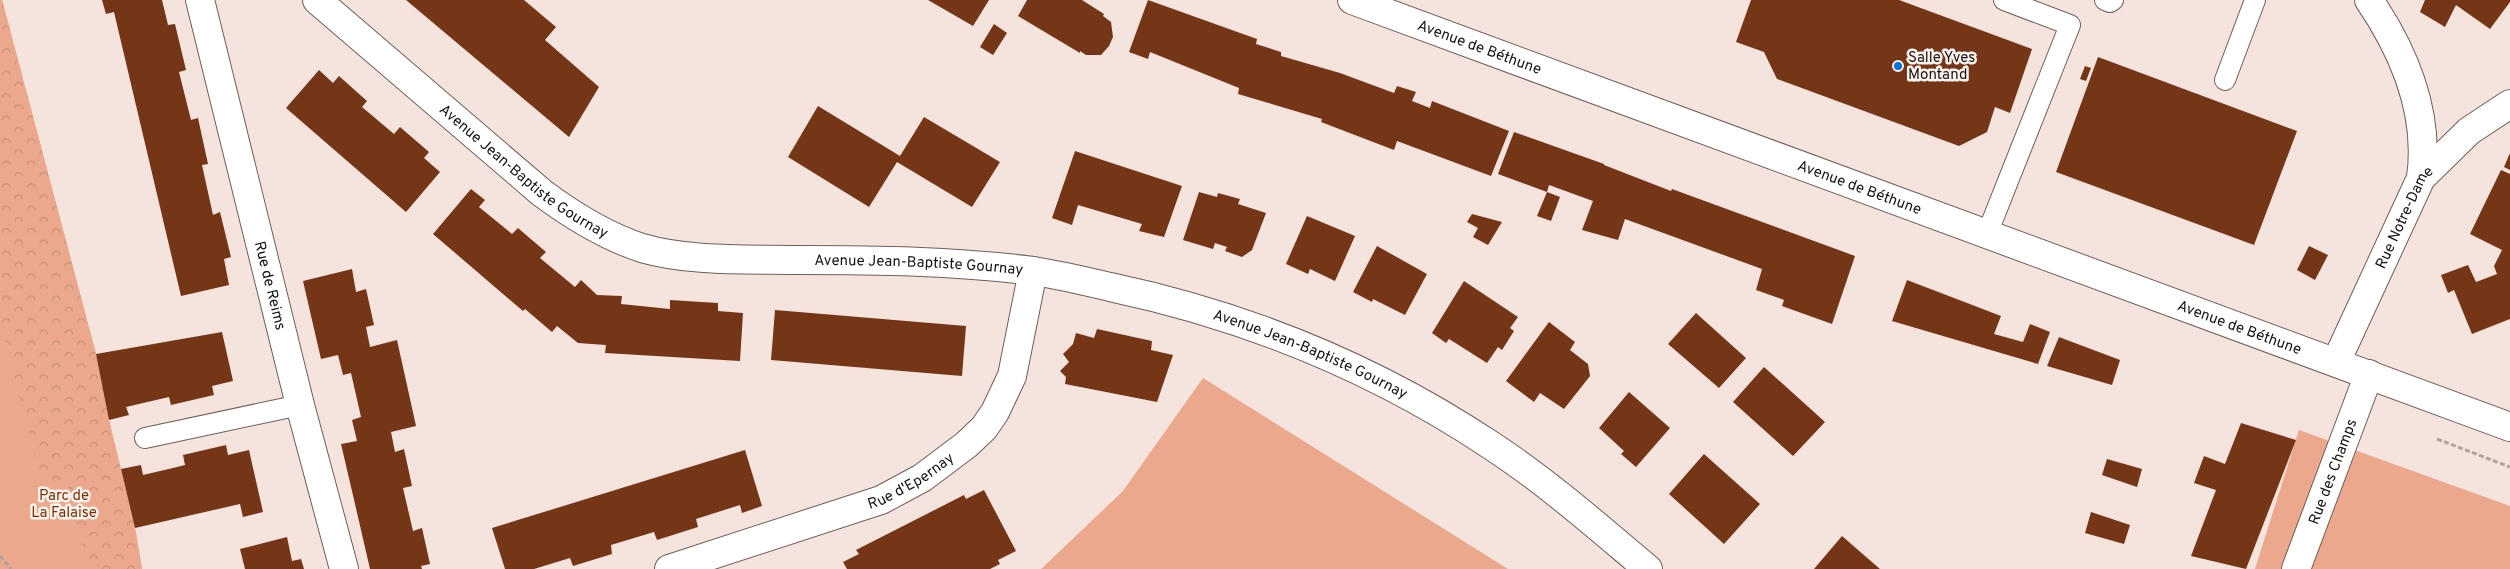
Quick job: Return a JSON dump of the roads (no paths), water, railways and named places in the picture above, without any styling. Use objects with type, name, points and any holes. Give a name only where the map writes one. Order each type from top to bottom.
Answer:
[{"type":"street","name":"Rue de Reims","points":[[200,0],[300,405],[344,569]]},
{"type":"street","name":"Avenue Jean-Baptiste Gournay","points":[[317,0],[542,193],[583,221],[626,242],[645,249],[697,256],[924,262],[1033,271],[1144,293],[1253,325],[1353,367],[1415,398],[1494,447],[1573,506],[1648,569]]},
{"type":"street","name":"Avenue de Béthune","points":[[1352,0],[2510,426]]},
{"type":"street","points":[[2368,0],[2392,37],[2413,86],[2423,135],[2424,158],[2421,178]]},
{"type":"street","name":"Rue Notre-Dame","points":[[2336,362],[2421,178],[2469,130],[2510,104]]},
{"type":"street","name":"Rue d'Epernay","points":[[668,569],[881,500],[922,478],[966,445],[984,428],[995,412],[1012,376],[1033,271]]},
{"type":"street","name":"Rue des Champs","points":[[2296,569],[2369,374]]},
{"type":"lane","points":[[1987,234],[2070,26],[2004,0]]},
{"type":"lane","points":[[2105,0],[2110,2],[2113,0]]},
{"type":"lane","points":[[2225,80],[2255,0]]},
{"type":"lane","points":[[145,438],[300,405]]},
{"type":"place","name":"Salle Yves Montand","points":[[1898,66]]},
{"type":"park label","name":"Parc de La Falaise","points":[[64,504]]}]
